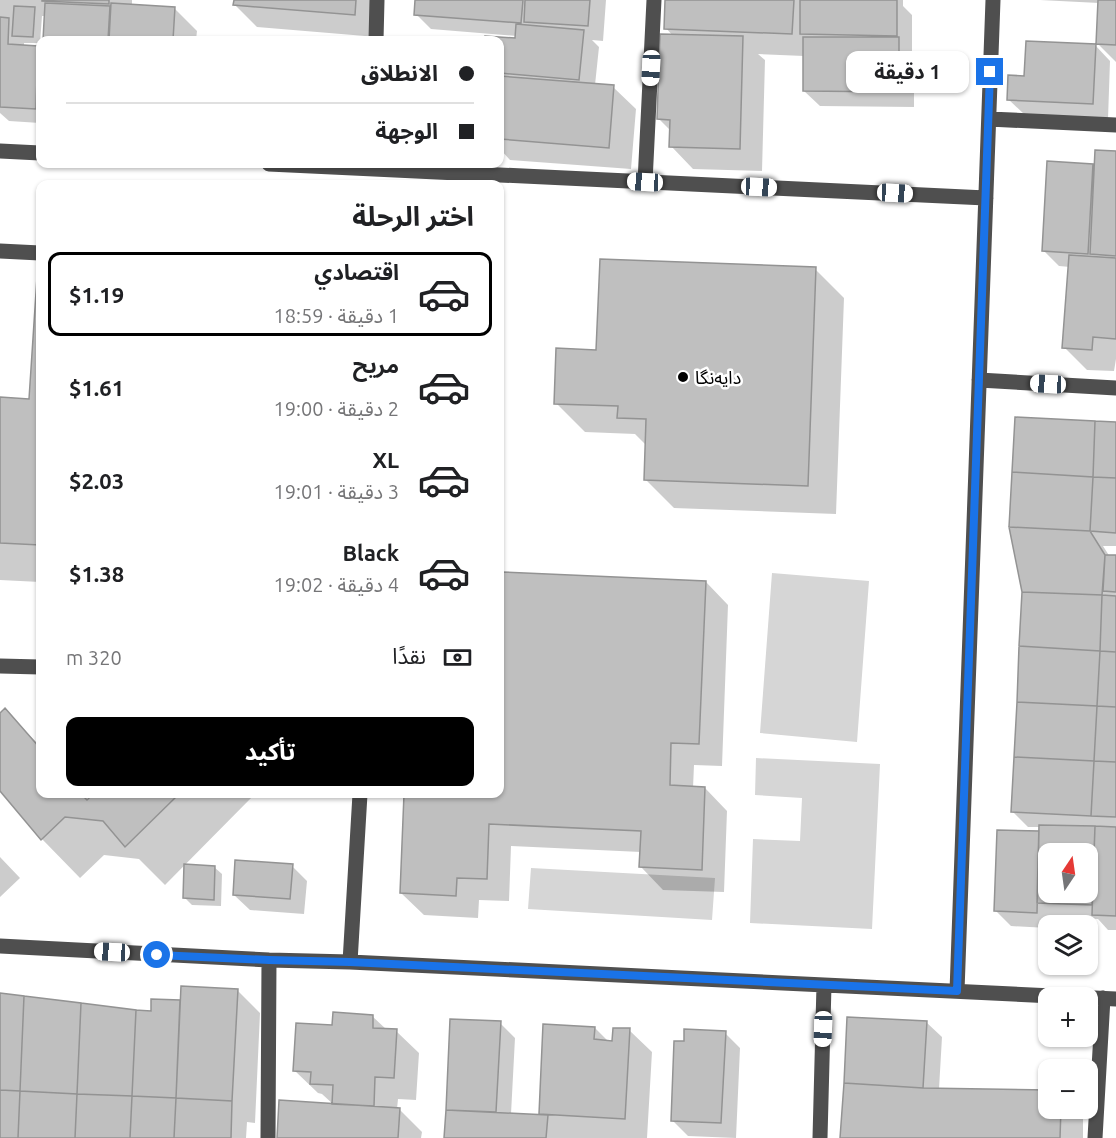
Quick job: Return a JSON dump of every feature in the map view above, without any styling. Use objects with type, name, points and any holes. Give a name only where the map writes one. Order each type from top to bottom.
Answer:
[{"type":"street","points":[[376,36],[377,0]]},
{"type":"street","points":[[645,182],[654,0]]},
{"type":"street","points":[[957,991],[993,0]]},
{"type":"street","points":[[989,120],[1116,125]]},
{"type":"street","points":[[0,151],[36,153]]},
{"type":"street","points":[[376,168],[395,177],[645,182],[986,198]]},
{"type":"street","points":[[0,251],[36,253]]},
{"type":"street","points":[[979,380],[1116,388]]},
{"type":"street","points":[[0,666],[36,667]]},
{"type":"street","points":[[350,962],[360,798]]},
{"type":"street","points":[[0,946],[1109,998],[1095,1138]]},
{"type":"street","points":[[268,1138],[269,960]]},
{"type":"street","points":[[820,1138],[824,985]]},
{"type":"shaded area","points":[[772,573],[869,581],[857,742],[760,733]]},
{"type":"shaded area","points":[[756,758],[880,764],[872,929],[750,923],[753,839],[800,841],[802,798],[755,795]]},
{"type":"shaded area","points":[[531,868],[715,878],[712,920],[528,909]]},
{"type":"building","points":[[109,0],[109,4],[42,1]]},
{"type":"building","points":[[234,0],[356,0],[355,15],[233,5]]},
{"type":"building","points":[[415,0],[523,0],[521,23],[414,15]]},
{"type":"building","points":[[525,0],[590,0],[588,26],[524,22]]},
{"type":"building","points":[[665,0],[794,0],[792,34],[664,29]]},
{"type":"building","points":[[800,0],[897,0],[897,36],[800,34]]},
{"type":"building","points":[[1098,0],[1116,0],[1116,45],[1096,44]]},
{"type":"building","points":[[45,3],[110,6],[108,36],[43,36]]},
{"type":"building","points":[[111,3],[175,7],[173,36],[109,36]]},
{"type":"building","points":[[14,6],[35,7],[33,37],[12,36]]},
{"type":"building","points":[[0,17],[9,18],[8,44],[36,46],[36,109],[0,107]]},
{"type":"building","points":[[516,24],[584,30],[579,80],[504,73],[504,37],[515,38]]},
{"type":"building","points":[[660,34],[743,36],[740,149],[669,147],[670,120],[657,119]]},
{"type":"building","points":[[803,37],[899,37],[899,92],[803,91]]},
{"type":"building","points":[[1026,41],[1096,44],[1093,104],[1007,100],[1008,75],[1024,76]]},
{"type":"building","points":[[504,76],[614,85],[609,148],[504,139]]},
{"type":"building","points":[[1095,150],[1116,151],[1116,256],[1090,254]]},
{"type":"building","points":[[1047,161],[1093,164],[1088,254],[1042,251]]},
{"type":"building","points":[[1069,255],[1116,258],[1116,339],[1093,337],[1092,350],[1062,348]]},
{"type":"building","name":"دایەنگا","points":[[600,259],[816,267],[808,486],[644,480],[646,419],[617,418],[618,406],[554,404],[556,348],[596,350]]},
{"type":"building","points":[[36,292],[36,545],[0,543],[0,397],[29,399]]},
{"type":"building","points":[[1015,417],[1095,421],[1093,477],[1012,472]]},
{"type":"building","points":[[1095,421],[1116,422],[1116,478],[1093,477]]},
{"type":"building","points":[[1012,472],[1093,477],[1090,531],[1009,527]]},
{"type":"building","points":[[1093,477],[1116,478],[1116,533],[1090,531]]},
{"type":"building","points":[[1009,527],[1090,531],[1105,555],[1102,595],[1022,592]]},
{"type":"building","points":[[1105,555],[1116,555],[1116,592],[1103,591]]},
{"type":"building","points":[[504,572],[706,581],[699,744],[671,743],[670,785],[705,787],[702,870],[639,867],[641,831],[489,824],[487,879],[457,878],[456,896],[400,893],[404,798],[504,798]]},
{"type":"building","points":[[1022,592],[1102,595],[1100,651],[1019,646]]},
{"type":"building","points":[[1102,595],[1116,596],[1116,652],[1100,651]]},
{"type":"building","points":[[1019,646],[1100,651],[1097,706],[1017,702]]},
{"type":"building","points":[[1100,651],[1116,652],[1116,707],[1097,706]]},
{"type":"building","points":[[1017,702],[1097,706],[1094,761],[1014,757]]},
{"type":"building","points":[[1097,706],[1116,707],[1116,762],[1094,761]]},
{"type":"building","points":[[5,708],[36,743],[36,798],[85,798],[87,800],[89,798],[175,798],[125,847],[103,821],[65,817],[41,840],[0,791],[0,713]]},
{"type":"building","points":[[1014,757],[1094,761],[1091,816],[1011,812]]},
{"type":"building","points":[[1094,761],[1116,762],[1116,817],[1091,816]]},
{"type":"building","points":[[1039,825],[1095,826],[1094,843],[1039,843]]},
{"type":"building","points":[[1095,826],[1116,827],[1116,916],[1092,915],[1092,903],[1098,903],[1098,843],[1094,843]]},
{"type":"building","points":[[997,830],[1039,831],[1037,913],[994,911]]},
{"type":"building","points":[[235,860],[293,864],[290,899],[233,895]]},
{"type":"building","points":[[184,864],[215,866],[214,900],[183,898]]},
{"type":"building","points":[[1038,864],[1038,903],[1092,903],[1092,905],[1037,903]]},
{"type":"building","points":[[181,986],[238,989],[232,1101],[176,1098]]},
{"type":"building","points":[[0,993],[24,996],[20,1091],[0,1090]]},
{"type":"building","points":[[24,996],[81,1003],[77,1094],[20,1091]]},
{"type":"building","points":[[151,999],[180,1000],[176,1098],[132,1096],[136,1010],[151,1011]]},
{"type":"building","points":[[81,1003],[136,1010],[132,1096],[77,1094]]},
{"type":"building","points":[[333,1012],[373,1015],[373,1028],[397,1029],[394,1078],[375,1077],[374,1106],[332,1104],[333,1085],[310,1084],[311,1072],[293,1071],[296,1023],[332,1025]]},
{"type":"building","points":[[847,1017],[927,1021],[923,1088],[844,1083]]},
{"type":"building","points":[[450,1019],[501,1021],[496,1112],[446,1110]]},
{"type":"building","points":[[543,1024],[595,1027],[594,1039],[612,1041],[613,1028],[630,1028],[625,1119],[539,1114]]},
{"type":"building","points":[[684,1029],[726,1031],[721,1123],[671,1121],[674,1041],[684,1041]]},
{"type":"building","points":[[844,1083],[923,1088],[1038,1090],[1038,1119],[1061,1119],[1060,1138],[840,1138]]},
{"type":"building","points":[[0,1090],[20,1091],[18,1138],[0,1138]]},
{"type":"building","points":[[20,1091],[77,1094],[75,1138],[18,1138]]},
{"type":"building","points":[[77,1094],[132,1096],[130,1138],[75,1138]]},
{"type":"building","points":[[132,1096],[176,1098],[174,1138],[130,1138]]},
{"type":"building","points":[[176,1098],[232,1101],[231,1138],[174,1138]]},
{"type":"building","points":[[279,1100],[400,1108],[398,1138],[277,1138]]},
{"type":"building","points":[[446,1110],[548,1115],[546,1138],[444,1138]]},
{"type":"place","name":"دایەنگا","points":[[683,377]]},
{"type":"route","points":[[157,955],[957,991],[990,72]]}]
